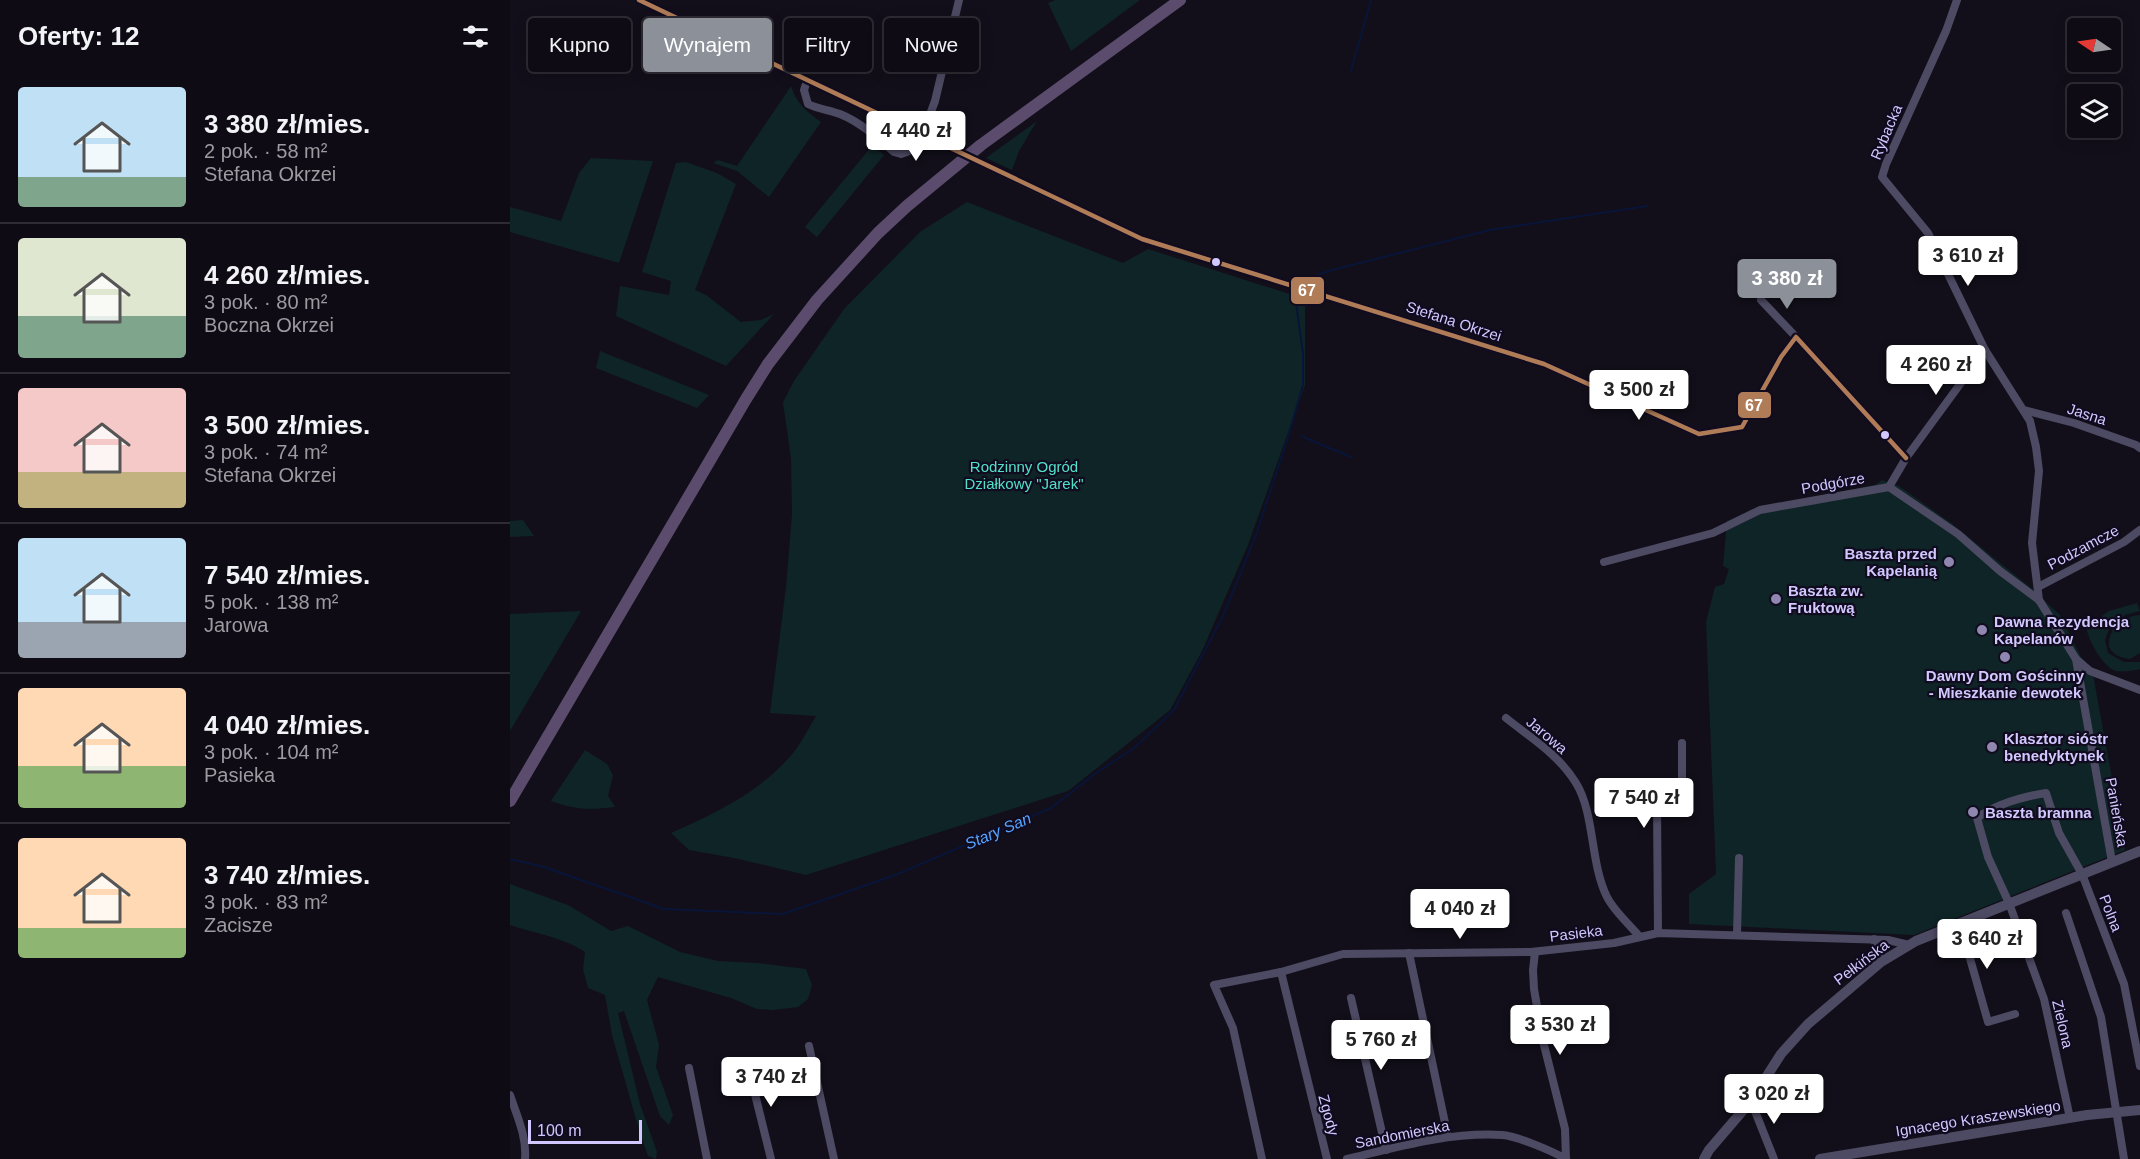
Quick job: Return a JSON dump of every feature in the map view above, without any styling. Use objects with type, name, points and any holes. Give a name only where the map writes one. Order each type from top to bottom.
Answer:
[{"type":"main road","points":[[510,801],[746,399],[768,364],[817,300],[878,233],[944,174],[1180,0]]},
{"type":"street","name":"Stefana Okrzei","points":[[639,0],[1142,239],[1544,364],[1699,434],[1742,427],[1781,357],[1796,337]]},
{"type":"street","points":[[807,81],[804,90],[808,104],[839,113],[856,122],[894,152],[901,154],[907,152],[917,146],[935,102],[959,0]]},
{"type":"street","name":"Rybacka","points":[[1957,0],[1882,177],[1928,233],[1986,350],[2024,410],[2036,447],[2039,471],[2032,543],[2039,600]]},
{"type":"street","points":[[1761,300],[1906,458]]},
{"type":"street","points":[[1986,350],[1906,458],[1889,487],[1958,534],[2000,571],[2039,600]]},
{"type":"street","name":"Jasna","points":[[2024,410],[2074,423],[2140,448]]},
{"type":"street","name":"Podgórze","points":[[1604,562],[1713,533],[1760,510],[1889,487]]},
{"type":"street","name":"Podzamcze","points":[[2038,587],[2124,542],[2140,530]]},
{"type":"street","name":"Panieńska","points":[[2039,600],[2076,659],[2103,823],[2112,862]]},
{"type":"street","points":[[2076,659],[2090,671],[2140,690]]},
{"type":"street","name":"Jarowa","points":[[1506,718],[1558,759],[1576,784],[1584,802],[1607,899],[1639,936]]},
{"type":"street","points":[[1658,933],[1657,806],[1682,805],[1683,743]]},
{"type":"street","name":"Polna","points":[[2046,793],[2059,833],[2082,874],[2124,984],[2140,1066]]},
{"type":"street","name":"Zielona","points":[[2046,793],[2032,795],[1992,808],[1977,818],[1988,857],[2009,903],[2044,999],[2070,1118]]},
{"type":"street","name":"Pełkińska","points":[[1704,1159],[1751,1101],[1781,1054],[1808,1023],[1881,962],[1909,945],[1960,923],[2140,851]]},
{"type":"street","points":[[1737,934],[1740,858]]},
{"type":"street","points":[[2066,913],[2101,1017],[2124,1159]]},
{"type":"street","points":[[1960,923],[1988,1023],[2015,1014]]},
{"type":"street","name":"Pasieka","points":[[1262,1159],[1233,1028],[1214,985],[1281,972],[1343,954],[1535,952],[1614,943],[1658,933],[1874,939],[1909,945]]},
{"type":"street","points":[[1874,939],[1881,962]]},
{"type":"street","points":[[1535,952],[1534,989],[1565,1129],[1566,1159]]},
{"type":"street","points":[[1409,953],[1448,1137]]},
{"type":"street","name":"Zgody","points":[[1281,972],[1327,1159]]},
{"type":"street","points":[[1351,998],[1386,1150]]},
{"type":"street","points":[[809,1046],[834,1159]]},
{"type":"street","points":[[747,1062],[771,1159]]},
{"type":"street","points":[[689,1068],[707,1159]]},
{"type":"street","points":[[510,1095],[521,1127],[526,1149],[525,1159]]},
{"type":"street","points":[[1751,1101],[1774,1159]]},
{"type":"street","name":"Ignacego Kraszewskiego","points":[[1820,1159],[2070,1118],[2140,1110]]},
{"type":"street","name":"Sandomierska","points":[[1347,1159],[1448,1137],[1504,1135],[1554,1152],[1566,1159]]},
{"type":"street","name":"Pełkińska","points":[[1713,1159],[1718,1139]]},
{"type":"green space","points":[[1055,0],[1140,0],[1071,51],[1048,3]]},
{"type":"green space","points":[[791,86],[803,107],[821,122],[769,197],[737,171],[713,163],[718,160],[737,166]]},
{"type":"green space","points":[[1037,121],[1019,151],[1012,170],[986,158]]},
{"type":"green space","points":[[872,146],[884,155],[817,237],[805,227]]},
{"type":"green space","points":[[591,158],[653,161],[619,263],[510,232],[510,207],[561,221],[579,173]]},
{"type":"green space","points":[[686,162],[717,173],[736,184],[695,290],[706,295],[741,322],[761,320],[774,314],[726,366],[616,316],[620,286],[669,295],[671,281],[642,272],[676,163]]},
{"type":"green space","name":"Rodzinny Ogród Działkowy \"Jarek\"","points":[[967,202],[1123,263],[1148,249],[1305,299],[1305,385],[1248,545],[1202,651],[1170,710],[1068,791],[806,875],[689,850],[671,833],[717,811],[746,794],[773,774],[790,757],[816,716],[770,713],[786,587],[792,514],[791,459],[783,402],[794,381],[844,309],[920,232]]},
{"type":"green space","points":[[600,351],[709,395],[697,408],[596,368]]},
{"type":"green space","points":[[1882,480],[1899,486],[1951,523],[2031,588],[2060,615],[2081,657],[2092,669],[2125,850],[1914,935],[1689,924],[1689,894],[1716,874],[1706,622],[1715,587],[1724,584],[1729,569],[1723,566],[1727,521],[1753,509],[1875,485]]},
{"type":"green space","points":[[523,520],[534,536],[510,537],[510,521]]},
{"type":"green space","points":[[2137,603],[2140,611],[2125,615],[2111,626],[2098,619],[2109,611]]},
{"type":"green space","points":[[581,611],[510,731],[510,614]]},
{"type":"green space","points":[[2140,615],[2140,653],[2130,659],[2118,656],[2109,647],[2113,629],[2122,621]]},
{"type":"green space","points":[[2089,619],[2109,629],[2105,640],[2108,653],[2124,662],[2140,662],[2140,669],[2116,671],[2105,664],[2088,633],[2086,620]]},
{"type":"green space","points":[[585,750],[607,764],[613,775],[608,796],[615,807],[583,808],[551,801]]},
{"type":"green space","points":[[510,884],[568,905],[611,931],[628,926],[680,952],[718,961],[806,969],[812,985],[808,999],[798,1007],[757,1009],[731,998],[658,977],[647,1000],[659,1045],[656,1067],[673,1115],[669,1125],[660,1116],[624,1011],[618,1013],[640,1104],[657,1152],[656,1159],[648,1156],[612,1035],[605,995],[588,988],[583,969],[585,952],[559,939],[510,925]]},
{"type":"waterway","points":[[1351,71],[1371,0]]},
{"type":"waterway","points":[[1299,285],[1301,281],[1332,270],[1490,230],[1647,206]]},
{"type":"waterway","name":"Stary San","points":[[510,859],[544,867],[664,909],[783,914],[898,874],[1051,808],[1096,773],[1133,749],[1174,710],[1223,616],[1256,535],[1303,385],[1303,353],[1295,296],[1297,291]]},
{"type":"waterway","points":[[1301,436],[1351,457]]},
{"type":"transit line","name":"67","points":[[639,0],[1142,239],[1544,364],[1699,434],[1742,427],[1781,357],[1796,337],[1906,458]]},
{"type":"place","name":"Baszta przed Kapelanią","points":[[1949,562]]},
{"type":"place","name":"Baszta zw. Fruktową","points":[[1776,599]]},
{"type":"place","name":"Dawna Rezydencja Kapelanów","points":[[1982,630]]},
{"type":"place","name":"Dawny Dom Gościnny - Mieszkanie dewotek","points":[[2005,657]]},
{"type":"place","name":"Klasztor sióstr benedyktynek","points":[[1992,747]]},
{"type":"place","name":"Baszta bramna","points":[[1973,812]]}]
